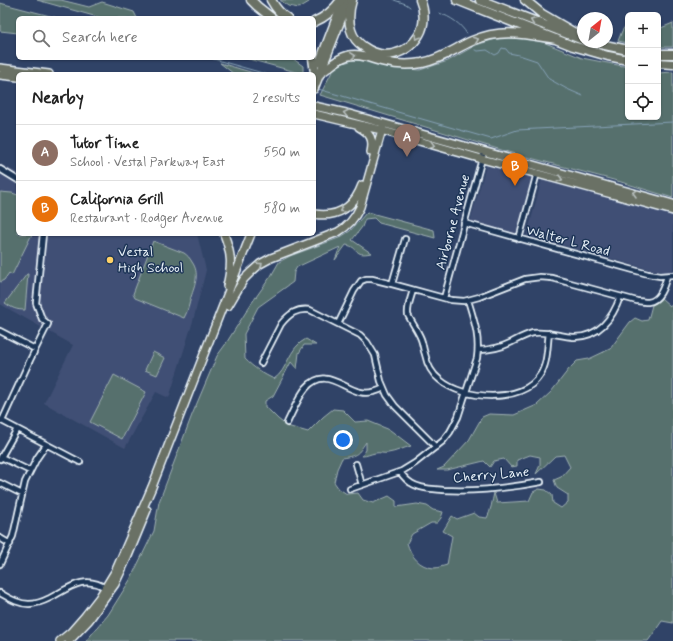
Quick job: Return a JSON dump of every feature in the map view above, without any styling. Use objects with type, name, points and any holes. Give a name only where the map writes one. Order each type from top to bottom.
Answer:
[{"type":"highway","points":[[251,0],[270,16]]},
{"type":"highway","points":[[271,0],[283,16]]},
{"type":"highway","points":[[316,21],[333,11],[342,0]]},
{"type":"highway","points":[[350,0],[349,20],[354,37],[368,50],[376,54],[386,55],[402,52],[409,48],[421,32],[424,15],[420,0]]},
{"type":"highway","points":[[457,0],[592,52],[625,59]]},
{"type":"highway","points":[[480,0],[577,38]]},
{"type":"highway","points":[[525,0],[542,14],[577,34]]},
{"type":"highway","points":[[316,74],[346,56],[362,55],[396,64],[412,64],[444,56],[471,42],[497,34],[521,33],[556,39]]},
{"type":"highway","points":[[613,47],[625,49]]},
{"type":"highway","points":[[661,54],[673,54]]},
{"type":"highway","points":[[313,60],[316,72]]},
{"type":"highway","points":[[661,64],[673,64]]},
{"type":"main road","points":[[316,74],[342,0]]},
{"type":"main road","points":[[316,74],[350,0]]},
{"type":"main road","points":[[0,68],[33,72]]},
{"type":"main road","points":[[0,75],[16,77]]},
{"type":"main road","points":[[316,106],[346,113],[380,126],[483,155],[538,174],[673,211]]},
{"type":"main road","points":[[316,114],[350,122],[380,126],[398,135],[483,155],[673,204]]},
{"type":"main road","points":[[350,122],[368,132],[375,145]]},
{"type":"main road","points":[[226,306],[244,279],[260,264],[271,258],[338,232],[351,222],[356,216],[360,207],[380,126]]},
{"type":"main road","points":[[316,214],[328,215],[348,207],[353,202],[362,186],[375,145],[386,138],[398,135]]},
{"type":"main road","points":[[225,236],[229,248],[231,268],[226,306]]},
{"type":"main road","points":[[226,306],[250,236]]},
{"type":"main road","points":[[60,641],[75,628],[120,574],[255,236]]},
{"type":"main road","points":[[69,641],[89,620],[108,589]]},
{"type":"street","name":"Airborne Avenue","points":[[444,298],[483,155]]},
{"type":"street","points":[[0,169],[16,179]]},
{"type":"street","points":[[519,239],[538,174]]},
{"type":"street","name":"Walter L Road","points":[[464,223],[648,274],[660,276],[673,275]]},
{"type":"street","points":[[43,236],[36,303],[42,319],[48,324],[1,420],[80,462]]},
{"type":"street","points":[[392,284],[405,239]]},
{"type":"street","points":[[338,324],[353,293],[359,284],[366,279],[372,279],[458,301],[468,300],[525,279],[540,277],[552,278],[637,301],[648,302],[655,299],[659,295],[667,276]]},
{"type":"street","points":[[413,290],[407,312],[422,341],[427,363],[440,380],[450,387],[466,393],[484,396],[506,395],[523,390],[533,384],[544,369],[547,354],[548,333]]},
{"type":"street","points":[[478,350],[504,346],[524,335],[533,333],[548,333],[573,337],[587,336],[604,324],[611,316],[618,304],[620,296]]},
{"type":"street","points":[[350,489],[400,472],[436,447],[454,427],[466,393],[478,350],[476,327],[468,300]]},
{"type":"street","points":[[261,363],[285,319],[292,312],[302,309],[310,310],[360,335],[367,342],[375,355],[384,388],[395,406],[436,447]]},
{"type":"street","points":[[0,331],[35,349]]},
{"type":"street","points":[[286,423],[305,389],[317,380],[323,378],[333,380],[361,392],[371,392],[384,388]]},
{"type":"street","points":[[17,429],[1,458],[30,471]]},
{"type":"street","points":[[0,564],[13,536],[25,482],[46,444]]},
{"type":"street","points":[[356,464],[362,485]]},
{"type":"street","name":"Cherry Lane","points":[[400,472],[404,478],[411,483],[439,490],[489,490],[541,482]]},
{"type":"street","points":[[0,483],[22,494]]},
{"type":"street","points":[[0,538],[10,544]]},
{"type":"street","points":[[0,593],[16,601],[29,604],[44,600],[79,583],[92,582],[100,584],[108,589]]},
{"type":"shaded area","points":[[0,164],[16,172],[16,236],[198,236],[206,270],[193,321],[169,398],[156,392],[125,448],[44,403],[73,345],[0,304]]},
{"type":"shaded area","points":[[486,166],[532,176],[517,234],[470,222]]},
{"type":"shaded area","points":[[542,179],[673,215],[673,270],[667,272],[648,269],[527,235]]},
{"type":"green space","points":[[37,0],[61,0],[89,7],[102,2],[134,12],[136,16],[94,16]]},
{"type":"green space","points":[[280,0],[309,0],[309,2],[299,8],[288,6]]},
{"type":"green space","points":[[0,3],[50,16],[16,16],[16,33],[0,31]]},
{"type":"green space","points":[[673,23],[673,47],[661,47],[661,28]]},
{"type":"green space","points":[[625,26],[625,42],[618,41]]},
{"type":"green space","points":[[513,36],[530,39],[543,42],[582,58],[625,66],[625,120],[661,120],[661,73],[673,72],[673,198],[621,182],[508,152],[320,95],[335,66],[353,60],[368,61],[386,67],[420,70],[448,61],[476,45],[499,38]]},
{"type":"green space","points":[[252,60],[295,60],[303,66],[303,72],[296,72]]},
{"type":"green space","points":[[220,63],[250,72],[231,72]]},
{"type":"green space","points":[[0,192],[16,194],[16,236],[31,236],[12,275],[9,273],[4,280],[0,282]]},
{"type":"green space","points":[[367,212],[434,230],[435,238],[379,223],[374,218],[365,219],[362,227],[352,240],[371,253],[361,254],[350,246],[346,245],[335,260],[340,247],[297,267],[294,272],[293,282],[258,307],[244,334],[245,359],[266,375],[274,379],[279,375],[295,348],[300,343],[306,339],[316,345],[304,345],[299,353],[297,369],[291,362],[273,396],[265,401],[265,407],[287,426],[308,432],[333,409],[343,410],[355,422],[368,421],[390,430],[411,446],[391,452],[362,456],[366,450],[366,442],[357,454],[342,458],[337,469],[334,482],[339,489],[347,494],[358,493],[363,500],[373,503],[389,496],[396,501],[396,507],[417,504],[443,512],[437,523],[431,523],[412,534],[407,543],[413,556],[424,566],[434,568],[440,567],[447,565],[452,536],[443,531],[452,516],[457,519],[474,513],[479,517],[487,518],[494,493],[497,503],[529,501],[533,492],[539,489],[546,490],[552,495],[553,503],[561,508],[568,502],[568,495],[557,488],[554,480],[561,477],[570,467],[564,455],[555,456],[536,474],[540,465],[540,457],[530,455],[517,460],[517,466],[511,467],[504,459],[494,461],[490,467],[484,461],[447,470],[437,470],[444,467],[469,440],[482,417],[489,414],[514,415],[537,405],[551,392],[577,361],[589,359],[610,349],[630,322],[635,318],[642,321],[648,320],[652,305],[661,298],[670,306],[673,306],[673,623],[662,621],[648,641],[86,641],[108,615],[130,580],[154,531],[159,502],[192,415],[217,356],[251,304],[279,262],[290,256],[339,238],[350,231]]},
{"type":"green space","points":[[153,241],[184,253],[189,258],[196,270],[195,284],[184,318],[135,298],[133,294]]},
{"type":"green space","points":[[27,274],[25,310],[19,310],[5,303]]},
{"type":"green space","points":[[153,352],[165,358],[157,375],[145,370]]},
{"type":"green space","points":[[114,375],[146,392],[122,439],[90,422]]},
{"type":"waterway","points":[[394,0],[410,7]]},
{"type":"waterway","points":[[439,13],[455,21],[467,34]]},
{"type":"waterway","points":[[475,50],[487,50],[495,55],[499,53],[502,48],[506,49],[509,53],[537,61],[549,79],[583,96]]},
{"type":"waterway","points":[[217,60],[259,72]]},
{"type":"waterway","points":[[318,89],[491,139],[517,130],[673,122]]},
{"type":"place","name":"Tutor Time","points":[[407,157]]},
{"type":"place","name":"California Grill","points":[[515,186]]},
{"type":"place","name":"Vestal High School","points":[[110,260]]}]
